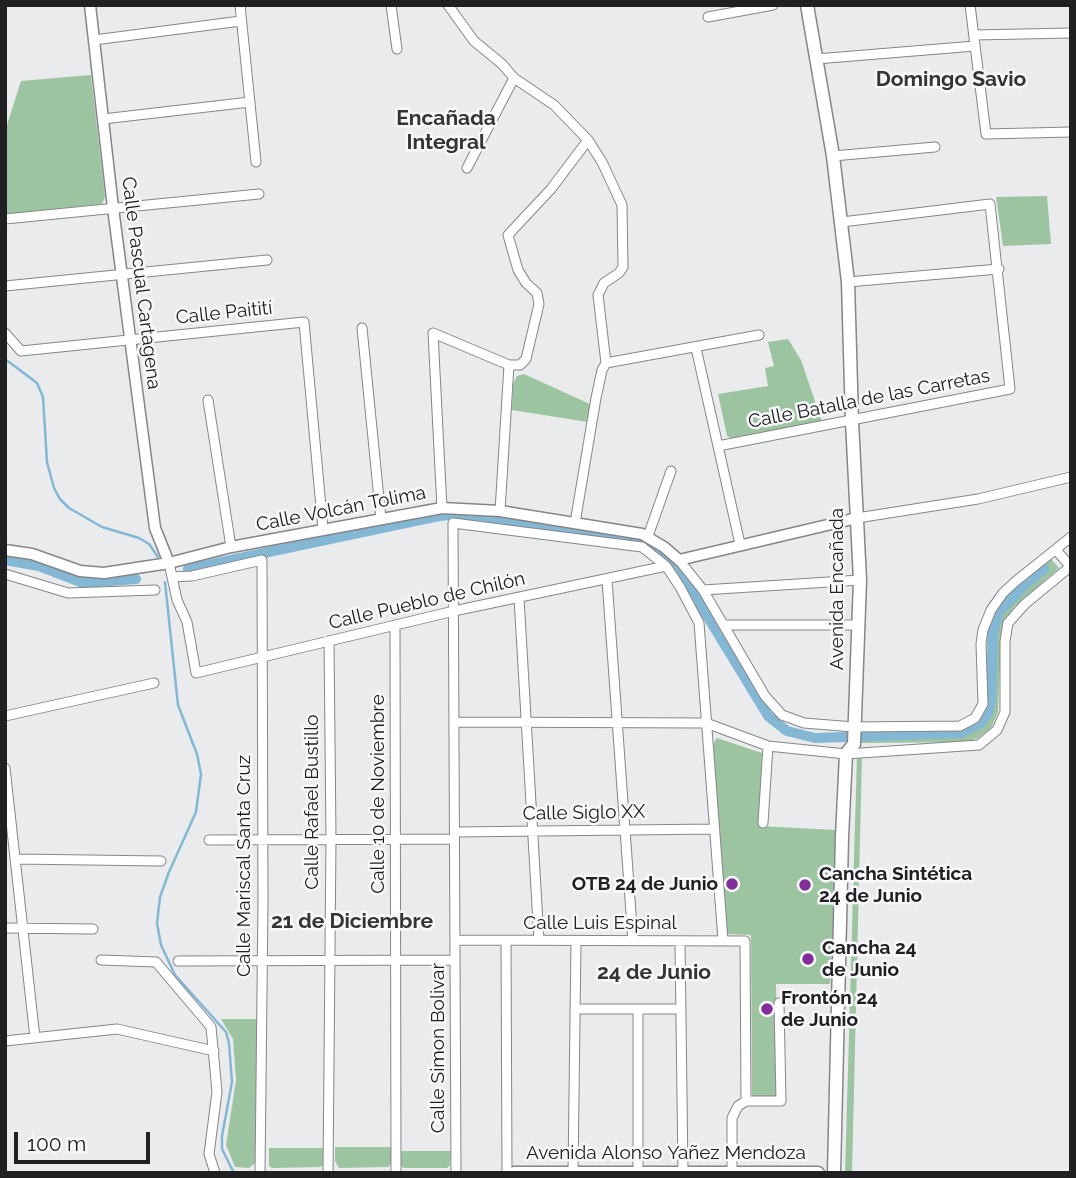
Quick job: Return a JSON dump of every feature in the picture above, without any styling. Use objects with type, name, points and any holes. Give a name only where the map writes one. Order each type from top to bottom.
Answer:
[{"type":"main road","name":"Avenida Encañada","points":[[807,5],[833,156],[848,282],[860,580],[837,981],[834,1173]]},
{"type":"main road","name":"Avenida Alonso Yañez Mendoza","points":[[514,1173],[818,1173]]},
{"type":"street","name":"Calle Pascual Cartagena","points":[[90,5],[113,208],[155,528],[169,563]]},
{"type":"street","points":[[240,5],[256,162]]},
{"type":"street","points":[[391,5],[397,48]]},
{"type":"street","points":[[449,5],[474,41],[502,64],[514,78],[554,106],[589,140],[622,205],[622,267],[619,273],[604,283],[598,295],[606,363],[596,398],[575,523]]},
{"type":"street","points":[[708,17],[773,5]]},
{"type":"street","points":[[970,5],[986,134],[1071,132]]},
{"type":"street","points":[[94,40],[241,21]]},
{"type":"street","points":[[974,35],[1071,33]]},
{"type":"street","points":[[816,59],[975,46]]},
{"type":"street","points":[[467,167],[514,78]]},
{"type":"street","points":[[103,119],[250,102]]},
{"type":"street","points":[[442,508],[433,333],[509,365],[520,365],[526,359],[540,304],[537,293],[526,283],[518,270],[508,235],[551,189],[589,140]]},
{"type":"street","points":[[833,156],[935,147]]},
{"type":"street","points":[[5,219],[260,194]]},
{"type":"street","name":"Calle Batalla de las Carretas","points":[[718,446],[1010,389],[990,204],[842,222]]},
{"type":"street","points":[[5,286],[267,260]]},
{"type":"street","points":[[848,282],[999,269]]},
{"type":"street","name":"Calle Paitití","points":[[5,332],[21,351],[304,322],[323,529]]},
{"type":"street","points":[[362,328],[381,519]]},
{"type":"street","points":[[606,363],[759,335]]},
{"type":"street","points":[[696,348],[740,544]]},
{"type":"street","points":[[500,511],[509,365]]},
{"type":"street","points":[[208,400],[232,547]]},
{"type":"street","points":[[648,536],[671,471]]},
{"type":"street","points":[[1056,550],[1071,566],[1025,604],[1008,623],[1005,641],[1006,712],[997,730],[979,746],[852,739],[782,715],[765,696],[703,590],[679,560],[857,517],[978,499],[1071,477]]},
{"type":"street","name":"Calle Volcán Tolima","points":[[5,551],[32,554],[92,573],[169,563],[232,547],[442,508],[500,511],[648,536],[679,560]]},
{"type":"street","points":[[723,940],[714,829],[706,723],[699,623],[680,587],[666,566],[642,547],[453,523],[454,722],[706,723],[768,746],[960,726],[975,718],[983,704],[981,644],[991,610],[1009,587],[1071,537]]},
{"type":"street","name":"Calle Mariscal Santa Cruz","points":[[172,577],[192,576],[262,560],[260,1173]]},
{"type":"street","points":[[169,563],[172,577]]},
{"type":"street","name":"Calle Pueblo de Chilón","points":[[172,577],[177,600],[187,622],[196,673],[454,611],[666,566]]},
{"type":"street","points":[[5,574],[68,593],[155,590]]},
{"type":"street","points":[[607,580],[633,941]]},
{"type":"street","points":[[703,590],[860,580]]},
{"type":"street","points":[[519,598],[539,940]]},
{"type":"street","name":"Calle 10 de Noviembre","points":[[395,625],[396,1173]]},
{"type":"street","points":[[724,625],[859,625]]},
{"type":"street","name":"Calle Rafael Bustillo","points":[[328,1173],[330,641]]},
{"type":"street","points":[[5,716],[153,683]]},
{"type":"street","name":"Calle Simon Bolivar","points":[[454,722],[456,1173]]},
{"type":"street","points":[[763,823],[768,746]]},
{"type":"street","points":[[5,768],[35,1038]]},
{"type":"street","name":"Calle Siglo XX","points":[[209,840],[395,839],[533,831],[714,829]]},
{"type":"street","points":[[15,859],[161,861]]},
{"type":"street","points":[[5,928],[93,929]]},
{"type":"street","name":"Calle Luis Espinal","points":[[455,940],[745,942],[746,1101]]},
{"type":"street","points":[[506,940],[507,1173]]},
{"type":"street","points":[[573,1172],[576,941]]},
{"type":"street","points":[[680,941],[683,1172]]},
{"type":"street","points":[[101,960],[156,962],[211,1027],[217,1092],[209,1154],[215,1173]]},
{"type":"street","points":[[178,961],[455,960]]},
{"type":"street","points":[[732,1172],[732,1118],[738,1106],[746,1101],[781,1101],[779,1003]]},
{"type":"street","points":[[575,1009],[681,1009]]},
{"type":"street","points":[[638,1009],[638,1172]]},
{"type":"street","points":[[5,1041],[117,1029],[215,1051]]},
{"type":"green space","points":[[91,75],[105,197],[102,204],[5,214],[5,131],[21,81]]},
{"type":"green space","points":[[1047,196],[1051,244],[1003,246],[996,197]]},
{"type":"green space","points":[[788,339],[801,360],[822,422],[732,439],[727,436],[718,394],[768,386],[765,368],[774,366],[768,342]]},
{"type":"green space","points":[[524,374],[590,404],[588,422],[512,410],[513,384],[517,376]]},
{"type":"green space","points":[[1051,559],[1059,568],[1014,607],[1006,619],[1001,638],[998,712],[991,728],[967,742],[861,743],[861,732],[950,730],[976,721],[986,705],[987,636],[994,614],[1006,596]]},
{"type":"green space","points":[[717,738],[762,753],[759,826],[836,830],[836,839],[839,839],[830,984],[776,984],[778,1096],[752,1096],[751,935],[727,934],[712,746]]},
{"type":"green space","points":[[857,754],[862,755],[852,1173],[845,1173]]},
{"type":"green space","points":[[221,1019],[257,1019],[255,1163],[249,1168],[235,1167],[226,1145],[236,1080],[233,1039]]},
{"type":"green space","points":[[335,1147],[391,1147],[391,1164],[388,1167],[339,1168],[335,1161]]},
{"type":"green space","points":[[269,1148],[324,1148],[324,1164],[321,1167],[272,1168],[269,1166]]},
{"type":"green space","points":[[401,1151],[451,1151],[450,1165],[447,1168],[404,1168],[400,1165]]},
{"type":"waterway","points":[[5,359],[37,383],[43,397],[47,462],[60,499],[69,508],[102,527],[139,538],[149,544],[158,557]]},
{"type":"waterway","points":[[188,569],[439,516],[460,514],[649,542],[684,578],[768,716],[787,731],[815,738],[961,733],[981,723],[988,713],[991,701],[993,632],[999,612],[1044,569]]},
{"type":"waterway","points":[[5,560],[39,566],[83,583],[136,579]]},
{"type":"waterway","points":[[165,582],[178,705],[197,754],[201,774],[196,812],[160,897],[157,923],[161,945],[175,975],[226,1032],[232,1082],[222,1149],[234,1173]]},
{"type":"place","name":"OTB 24 de Junio","points":[[732,884]]},
{"type":"place","name":"Cancha Sintética 24 de Junio","points":[[805,885]]},
{"type":"place","name":"Cancha 24 de Junio","points":[[808,959]]},
{"type":"place","name":"Frontón 24 de Junio","points":[[767,1009]]},
{"type":"district","name":"Domingo Savio","points":[[951,80]]},
{"type":"district","name":"Encañada Integral","points":[[446,131]]},
{"type":"district","name":"21 de Diciembre","points":[[352,922]]},
{"type":"district","name":"24 de Junio","points":[[654,973]]}]
